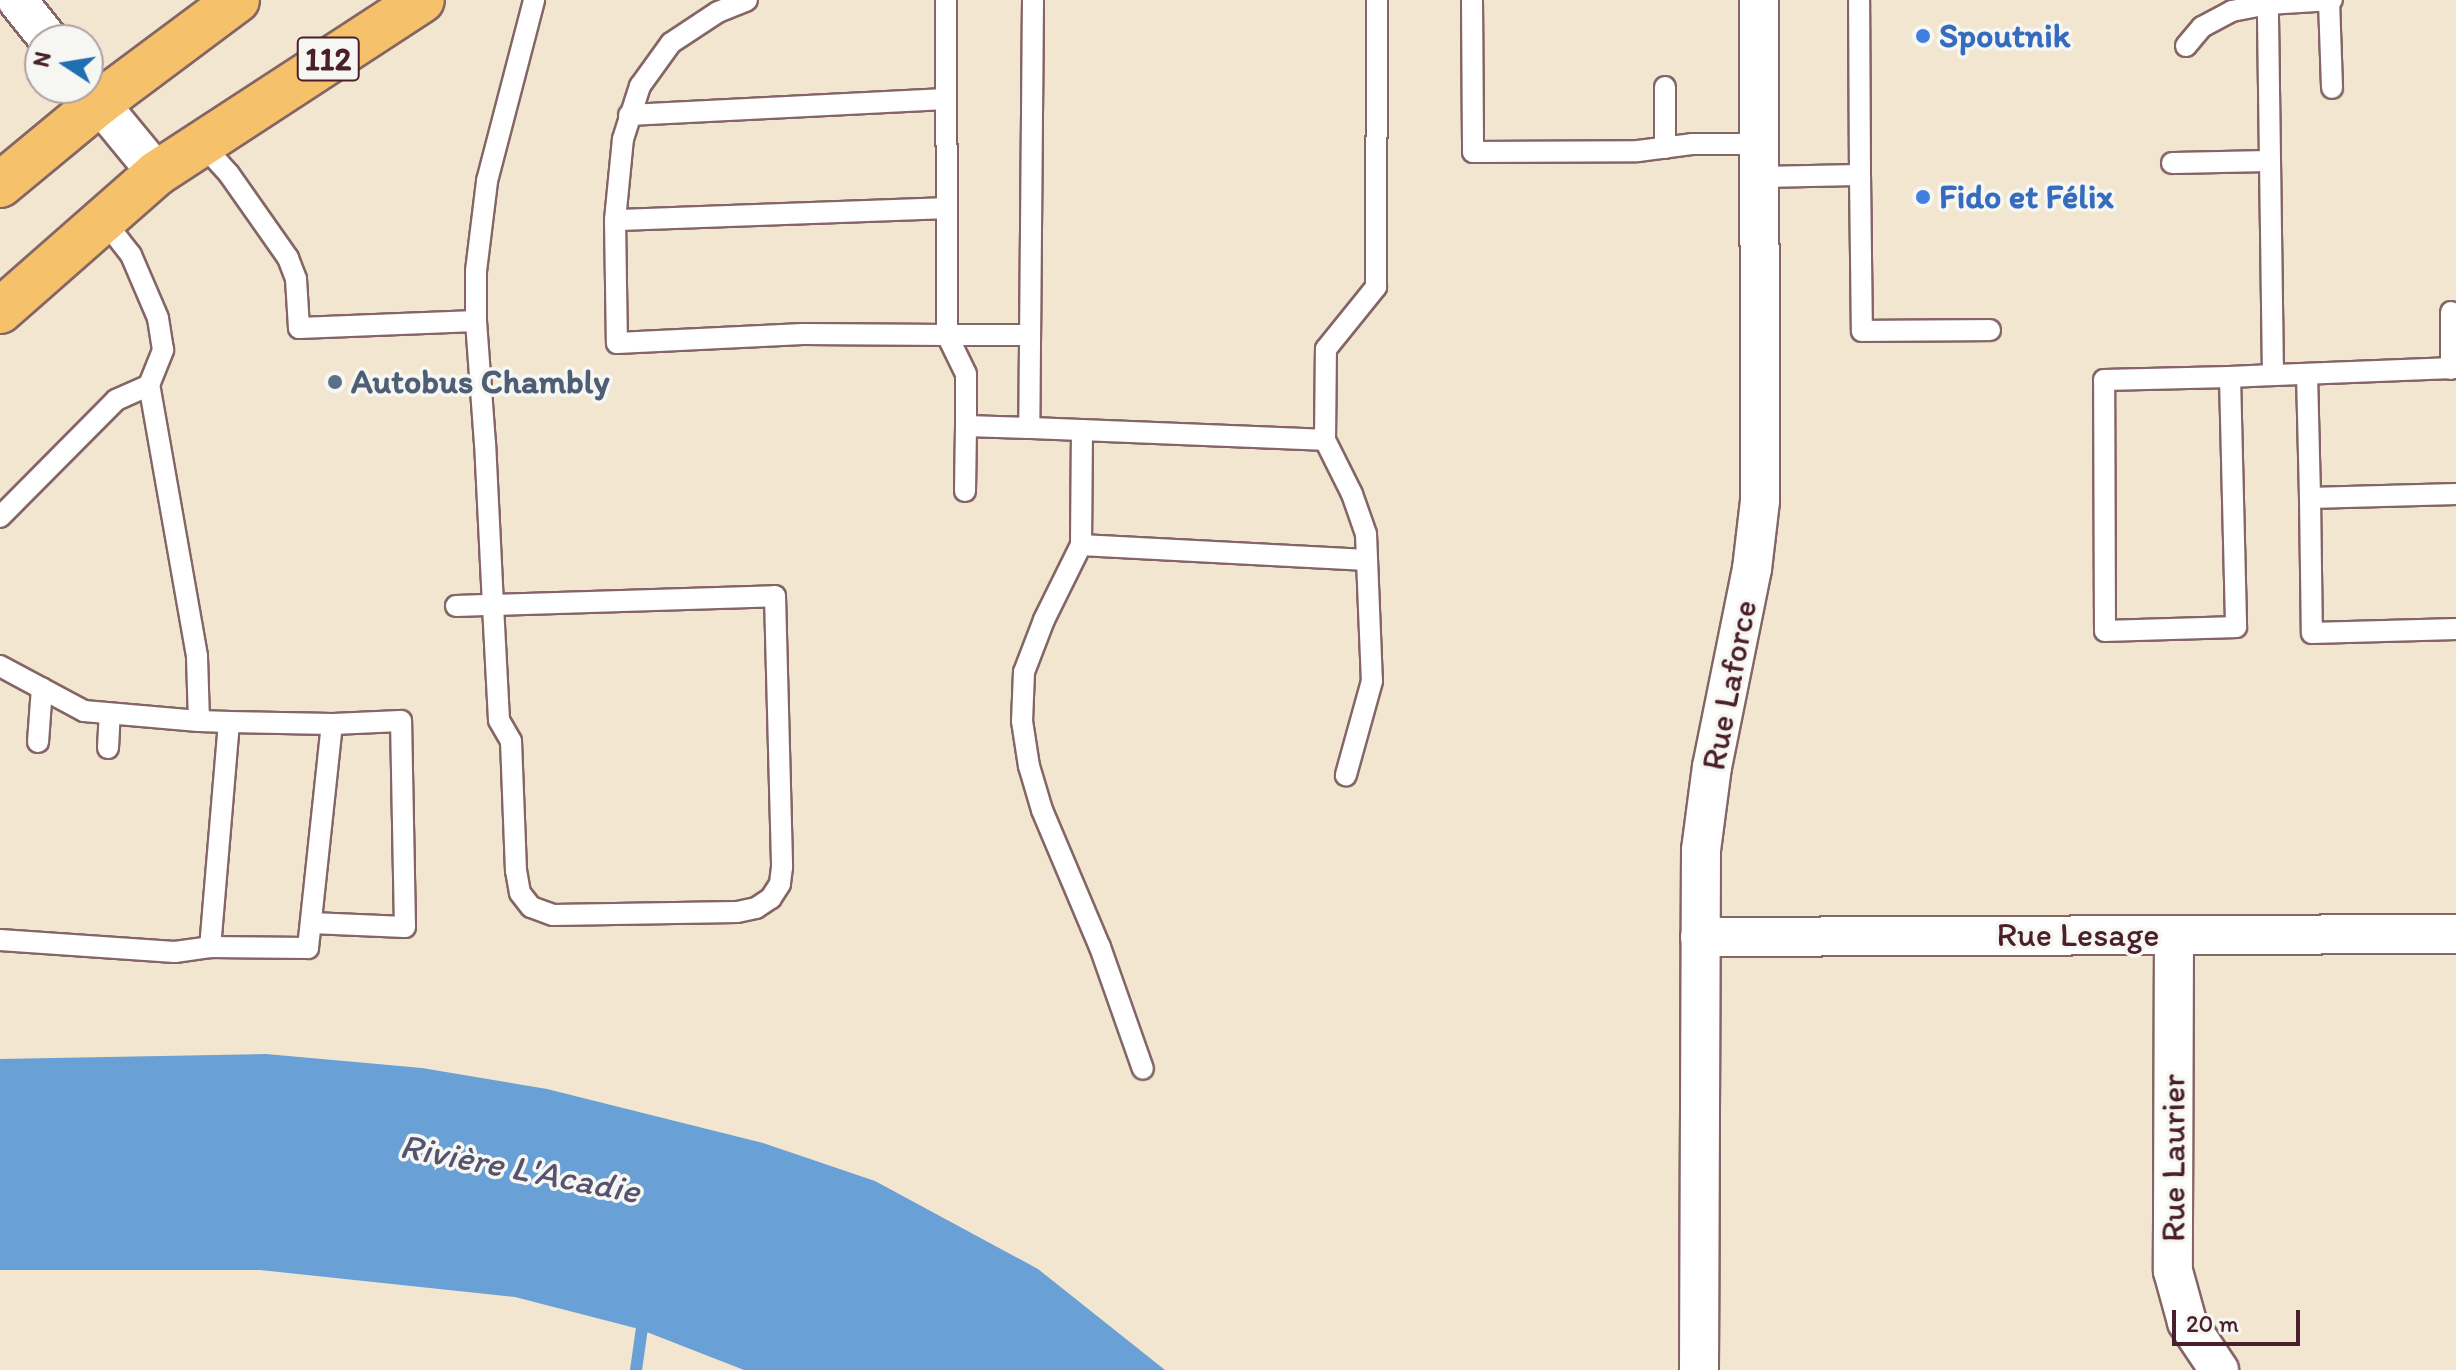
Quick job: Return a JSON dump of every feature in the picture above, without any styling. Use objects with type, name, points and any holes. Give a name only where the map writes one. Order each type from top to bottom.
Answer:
[{"type":"main road","points":[[104,88],[237,0]]},
{"type":"main road","name":"112","points":[[0,311],[102,218],[157,173],[422,0]]},
{"type":"main road","points":[[0,185],[84,104]]},
{"type":"street","points":[[17,0],[36,24]]},
{"type":"street","name":"Rue Laforce","points":[[1699,1370],[1701,850],[1708,795],[1752,569],[1760,501],[1759,0]]},
{"type":"street","points":[[100,104],[157,173]]},
{"type":"street","name":"Rue Lesage","points":[[1700,937],[2456,934]]},
{"type":"street","name":"Rue Laurier","points":[[2174,935],[2173,1271],[2187,1322],[2219,1370]]},
{"type":"lane","points":[[456,606],[493,605],[775,596],[782,867],[780,884],[771,898],[756,908],[737,912],[553,915],[531,907],[520,893],[516,871],[511,741],[499,720],[493,605],[476,321],[476,271],[487,181],[534,0]]},
{"type":"lane","points":[[747,0],[718,12],[671,43],[640,86],[629,115],[618,168],[615,220],[617,343],[803,334],[1030,335]]},
{"type":"lane","points":[[946,0],[947,335],[966,374],[965,491]]},
{"type":"lane","points":[[1029,428],[1033,0]]},
{"type":"lane","points":[[1346,775],[1372,681],[1366,534],[1352,494],[1325,440],[1326,349],[1376,287],[1377,0]]},
{"type":"lane","points":[[1472,0],[1473,152],[1638,151],[1692,144],[1759,160],[1860,175]]},
{"type":"lane","points":[[1859,0],[1862,331],[1990,330]]},
{"type":"lane","points":[[2186,46],[2194,34],[2217,17],[2268,2],[2331,0],[2332,88]]},
{"type":"lane","points":[[2268,2],[2273,375]]},
{"type":"lane","points":[[1665,87],[1665,148]]},
{"type":"lane","points":[[629,115],[946,99]]},
{"type":"lane","points":[[201,143],[229,174],[288,258],[296,279],[299,328],[476,321]]},
{"type":"lane","points":[[2172,163],[2270,161]]},
{"type":"lane","points":[[615,220],[946,208]]},
{"type":"lane","points":[[102,218],[131,255],[158,318],[163,350],[149,385],[197,656],[199,721]]},
{"type":"lane","points":[[2230,377],[2236,627],[2105,631],[2104,380],[2454,368],[2451,312]]},
{"type":"lane","points":[[2307,374],[2312,633],[2456,629]]},
{"type":"lane","points":[[0,517],[116,400],[149,385]]},
{"type":"lane","points":[[966,426],[1325,440]]},
{"type":"lane","points":[[1082,430],[1081,545],[1044,620],[1024,672],[1022,721],[1029,766],[1042,810],[1100,947],[1143,1069]]},
{"type":"lane","points":[[2310,498],[2456,494]]},
{"type":"lane","points":[[1081,545],[1367,560]]},
{"type":"lane","points":[[0,666],[84,711],[110,715],[229,722],[332,724],[401,721],[405,927],[311,923]]},
{"type":"lane","points":[[38,742],[42,688]]},
{"type":"lane","points":[[108,748],[110,715]]},
{"type":"lane","points":[[210,947],[229,722]]},
{"type":"lane","points":[[0,940],[175,952],[210,947],[308,948],[332,724]]},
{"type":"water","name":"Rivière L'Acadie","points":[[266,1054],[422,1068],[547,1089],[763,1143],[875,1181],[1038,1269],[1165,1370],[744,1370],[639,1329],[515,1297],[260,1270],[0,1270],[0,1059]]},
{"type":"waterway","points":[[636,1370],[644,1314]]},
{"type":"place","name":"Spoutnik","points":[[1923,36]]},
{"type":"place","name":"Fido et Félix","points":[[1923,197]]},
{"type":"place","name":"Autobus Chambly","points":[[335,382]]}]
